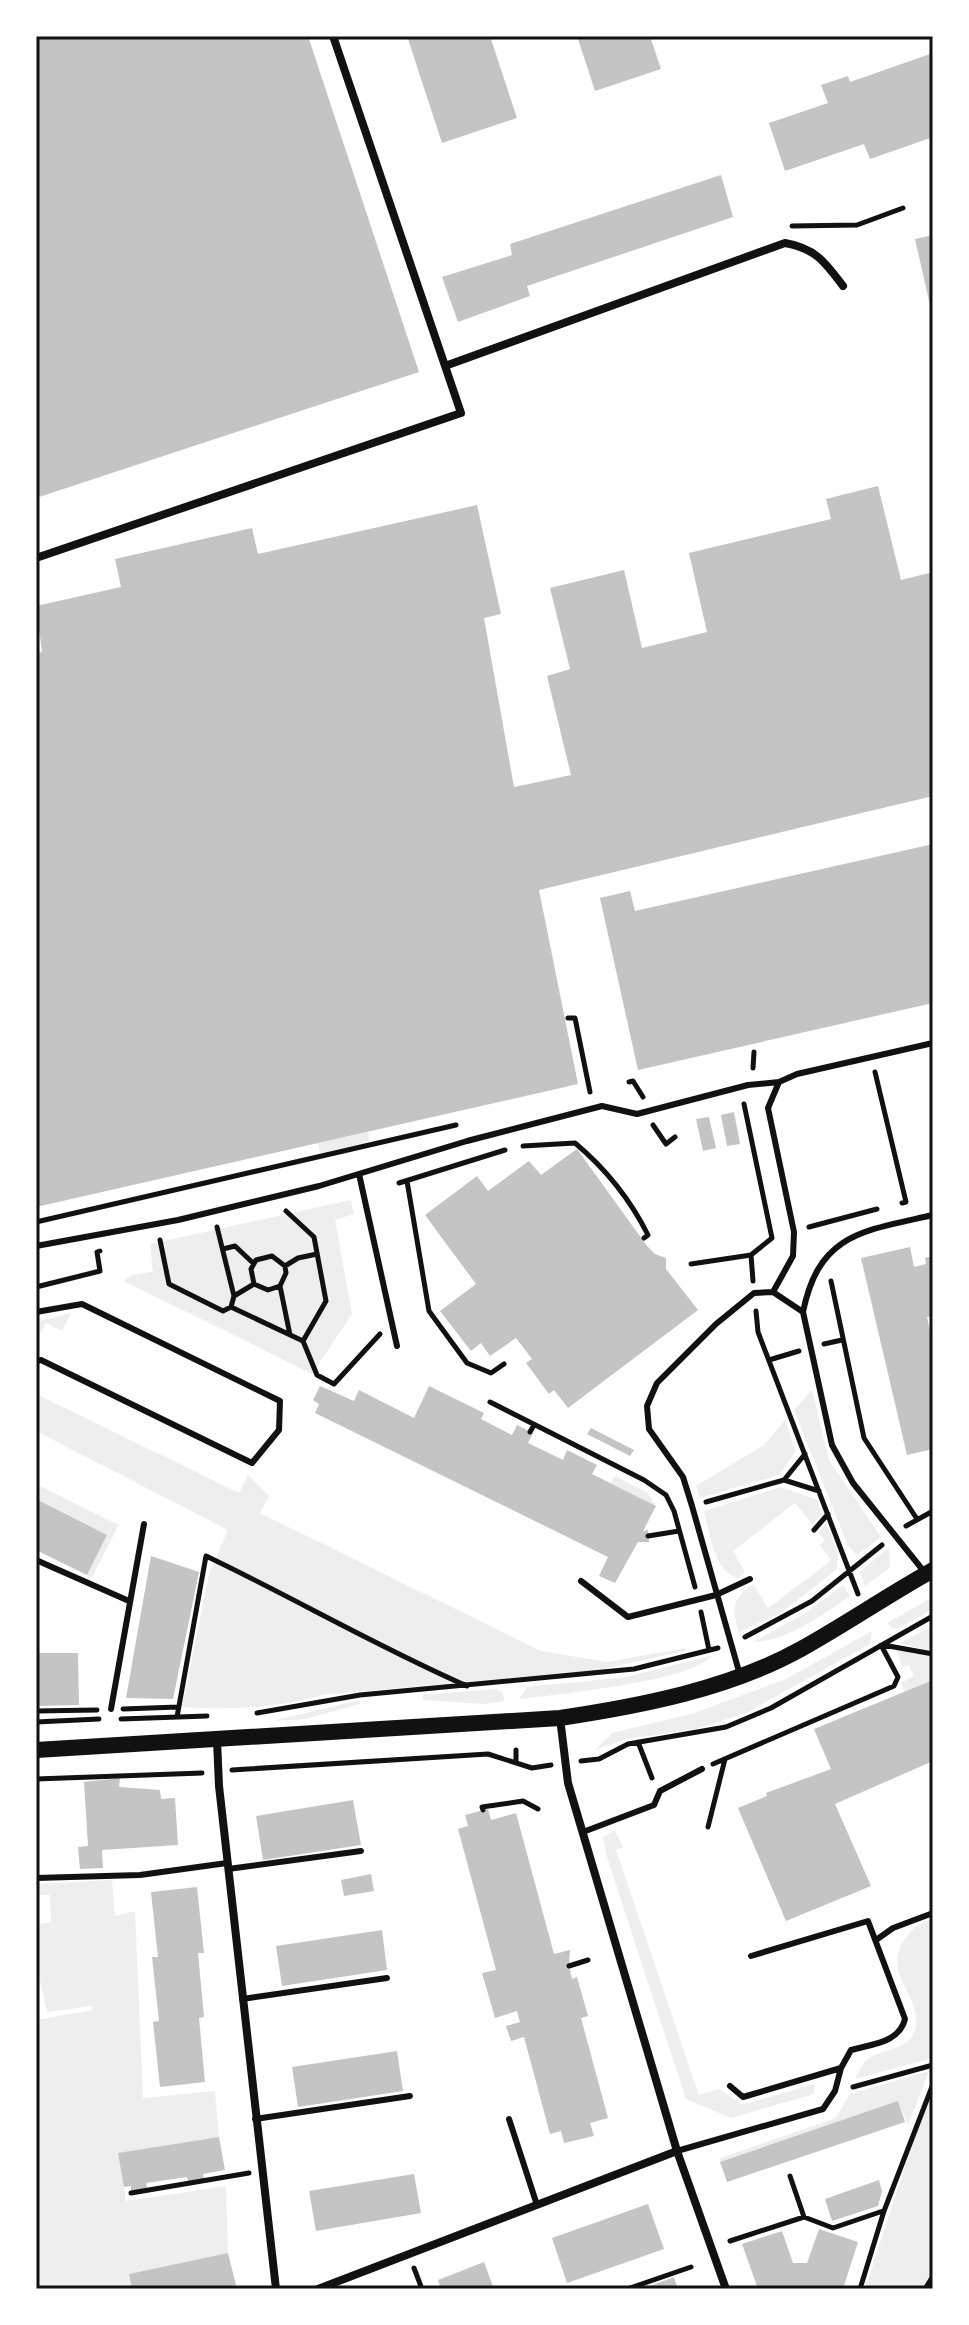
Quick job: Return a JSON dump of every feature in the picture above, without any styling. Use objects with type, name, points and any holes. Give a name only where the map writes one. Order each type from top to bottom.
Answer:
[{"type":"main road","points":[[36,1750],[560,1718],[626,1708],[740,1675],[799,1650],[929,1572]]},
{"type":"street","points":[[36,558],[461,413],[333,36]]},
{"type":"street","points":[[445,366],[785,243],[808,247],[821,256],[843,286]]},
{"type":"street","points":[[560,1718],[568,1783],[677,2151],[726,2289]]},
{"type":"street","points":[[217,1740],[242,1999],[276,2289]]},
{"type":"street","points":[[318,2289],[677,2151]]},
{"type":"lane","points":[[36,1246],[178,1220],[359,1174],[467,1141],[602,1106],[637,1114],[933,1043]]},
{"type":"lane","points":[[773,1292],[793,1256],[794,1232],[768,1108],[779,1082]]},
{"type":"lane","points":[[359,1174],[397,1346]]},
{"type":"lane","points":[[929,1572],[853,1483],[832,1445],[803,1312],[808,1287],[820,1260],[839,1244],[873,1230],[933,1215]]},
{"type":"lane","points":[[740,1675],[683,1477],[649,1429],[647,1406],[657,1383],[716,1324],[754,1293],[773,1292],[803,1312]]},
{"type":"lane","points":[[36,1312],[82,1304],[110,1317],[280,1401],[279,1430],[252,1463],[41,1360],[36,1361]]},
{"type":"lane","points":[[111,1709],[144,1524]]},
{"type":"lane","points":[[36,1560],[129,1601]]},
{"type":"lane","points":[[581,1581],[628,1617],[716,1595],[750,1579]]},
{"type":"lane","points":[[583,1832],[654,1805],[660,1791],[702,1769]]},
{"type":"lane","points":[[36,1878],[140,1875],[361,1851]]},
{"type":"lane","points":[[876,1940],[893,1928],[933,1913]]},
{"type":"lane","points":[[677,2151],[823,2109],[835,2091],[841,2068],[851,2050],[890,2040],[902,2030],[905,2019],[868,1921],[751,1956]]},
{"type":"lane","points":[[242,1999],[387,1978]]},
{"type":"lane","points":[[730,2086],[743,2097],[841,2068]]},
{"type":"lane","points":[[255,2119],[410,2096]]},
{"type":"lane","points":[[509,2119],[537,2205]]},
{"type":"path","points":[[568,1018],[575,1018],[591,1091],[577,1095]]},
{"type":"path","points":[[753,1068],[754,1052]]},
{"type":"path","points":[[875,1071],[906,1202],[894,1205]]},
{"type":"path","points":[[691,1264],[751,1255],[772,1238],[744,1104]]},
{"type":"path","points":[[36,1222],[462,1124]]},
{"type":"path","points":[[523,1145],[575,1143],[615,1183],[636,1211],[648,1235],[644,1238]]},
{"type":"path","points":[[399,1183],[513,1148]]},
{"type":"path","points":[[407,1181],[429,1311],[467,1363],[491,1373],[504,1364]]},
{"type":"path","points":[[809,1227],[881,1208]]},
{"type":"path","points":[[286,1211],[314,1237],[326,1301],[303,1341]]},
{"type":"path","points":[[827,1221],[834,1235]]},
{"type":"path","points":[[160,1240],[169,1284],[223,1311],[231,1307],[234,1296],[217,1227]]},
{"type":"path","points":[[223,1249],[235,1246],[253,1263],[254,1284]]},
{"type":"path","points":[[285,1266],[298,1258],[317,1254]]},
{"type":"path","points":[[751,1255],[753,1279]]},
{"type":"path","points":[[253,1263],[272,1256],[285,1266],[286,1273],[280,1286],[290,1335]]},
{"type":"path","points":[[835,1268],[831,1279],[840,1340],[864,1438],[917,1519]]},
{"type":"path","points":[[36,1287],[100,1271]]},
{"type":"path","points":[[234,1296],[254,1284]]},
{"type":"path","points":[[254,1284],[268,1290],[280,1286]]},
{"type":"path","points":[[231,1307],[303,1341],[317,1375],[334,1384],[392,1322]]},
{"type":"path","points":[[756,1309],[758,1332],[829,1513],[855,1591]]},
{"type":"path","points":[[769,1360],[803,1350]]},
{"type":"path","points":[[490,1402],[666,1495],[694,1585]]},
{"type":"path","points":[[530,1432],[534,1425]]},
{"type":"path","points":[[579,1456],[582,1449]]},
{"type":"path","points":[[784,1480],[805,1454]]},
{"type":"path","points":[[702,1503],[784,1480],[820,1492]]},
{"type":"path","points":[[909,1524],[933,1511]]},
{"type":"path","points":[[814,1530],[829,1513]]},
{"type":"path","points":[[648,1536],[679,1531]]},
{"type":"path","points":[[741,1639],[812,1601],[884,1543]]},
{"type":"path","points":[[177,1717],[206,1556],[273,1588],[392,1653],[469,1686]]},
{"type":"path","points":[[252,1713],[289,1710],[360,1695],[634,1669],[712,1650],[700,1608]]},
{"type":"path","points":[[592,1760],[638,1742],[726,1727],[771,1708],[933,1616]]},
{"type":"path","points":[[880,1628],[888,1641]]},
{"type":"path","points":[[881,1645],[933,1654]]},
{"type":"path","points":[[702,1769],[894,1686],[898,1677],[881,1645]]},
{"type":"path","points":[[511,1683],[512,1692]]},
{"type":"path","points":[[116,1719],[223,1715]]},
{"type":"path","points":[[36,1722],[102,1719]]},
{"type":"path","points":[[638,1742],[647,1771],[660,1791]]},
{"type":"path","points":[[516,1750],[516,1762]]},
{"type":"path","points":[[234,1770],[488,1754],[539,1767]]},
{"type":"path","points":[[708,1827],[725,1758]]},
{"type":"path","points":[[36,1779],[199,1773]]},
{"type":"path","points":[[483,1810],[482,1807],[523,1801],[538,1809]]},
{"type":"path","points":[[569,1966],[588,1960]]},
{"type":"path","points":[[853,2087],[933,2065]]},
{"type":"path","points":[[860,2289],[884,2211],[933,2084]]},
{"type":"path","points":[[131,2193],[262,2170]]},
{"type":"path","points":[[790,2176],[804,2217]]},
{"type":"path","points":[[730,2241],[804,2217],[833,2228],[884,2211]]},
{"type":"path","points":[[627,2289],[691,2267]]},
{"type":"path","points":[[925,2289],[933,2276]]},
{"type":"path","points":[[418,2277],[422,2289]]},
{"type":"shaded area","points":[[368,1132],[369,1140],[365,1143],[320,1153],[318,1143]]},
{"type":"shaded area","points":[[351,1200],[354,1214],[335,1220],[352,1314],[312,1374],[124,1281],[132,1275],[153,1272],[150,1244]]},
{"type":"shaded area","points":[[71,1313],[62,1331],[46,1323],[36,1341],[39,1321]]},
{"type":"shaded area","points":[[812,1390],[829,1460],[881,1537],[857,1555],[848,1546],[794,1410]]},
{"type":"shaded area","points":[[36,1394],[239,1493],[248,1475],[269,1496],[260,1513],[541,1651],[607,1662],[685,1648],[685,1651],[598,1670],[323,1695],[253,1707],[182,1707],[209,1574],[228,1530],[36,1431]]},
{"type":"shaded area","points":[[785,1420],[796,1451],[779,1475],[700,1498],[696,1486],[764,1445]]},
{"type":"shaded area","points":[[615,1476],[648,1493],[656,1506],[610,1483]]},
{"type":"shaded area","points":[[36,1484],[119,1525],[92,1577],[87,1575],[107,1535],[36,1499]]},
{"type":"shaded area","points":[[781,1487],[817,1500],[822,1513],[813,1525],[795,1503],[733,1551],[745,1572],[738,1578],[730,1574],[723,1568],[714,1550],[704,1511]]},
{"type":"shaded area","points":[[826,1523],[838,1553],[837,1569],[781,1613],[739,1632],[735,1605],[753,1584],[768,1608],[831,1561],[820,1545],[825,1541],[819,1533]]},
{"type":"shaded area","points":[[889,1547],[890,1568],[865,1586],[860,1572]]},
{"type":"shaded area","points":[[843,1585],[850,1596],[816,1618],[778,1637],[753,1642],[804,1614]]},
{"type":"shaded area","points":[[933,1597],[933,1609],[899,1628],[894,1629],[887,1623]]},
{"type":"shaded area","points":[[933,1626],[933,1652],[899,1643]]},
{"type":"shaded area","points":[[872,1631],[870,1644],[746,1713],[696,1729],[627,1739],[595,1750],[612,1733],[695,1713],[786,1679]]},
{"type":"shaded area","points":[[902,1648],[933,1657],[933,1680],[905,1692],[901,1683],[914,1676],[909,1665],[903,1667],[896,1651]]},
{"type":"shaded area","points":[[711,1656],[699,1665],[652,1680],[519,1699],[527,1687],[626,1677]]},
{"type":"shaded area","points":[[495,1689],[502,1692],[505,1701],[483,1704],[423,1700],[423,1695]]},
{"type":"shaded area","points":[[360,1700],[360,1704],[305,1719],[272,1721]]},
{"type":"shaded area","points":[[615,1831],[623,1847],[616,1850],[699,2095],[719,2089],[741,2104],[814,2084],[814,2094],[731,2118],[686,2099],[607,1857],[603,1837]]},
{"type":"shaded area","points":[[112,1880],[115,1916],[135,1911],[143,2098],[215,2091],[219,2137],[119,2153],[126,2201],[226,2186],[228,2253],[129,2274],[132,2289],[36,2289],[36,2020],[93,2010],[92,2006],[47,2012],[36,1962],[36,1925],[51,1922],[50,1895],[36,1895],[36,1884]]},
{"type":"shaded area","points":[[933,1919],[933,2058],[855,2079],[870,2058],[906,2043],[915,2030],[916,2017],[897,1961],[900,1948],[911,1932],[919,1924]]},
{"type":"shaded area","points":[[929,2071],[908,2125],[898,2102],[720,2162],[720,2158],[831,2120],[837,2116],[850,2094]]},
{"type":"shaded area","points":[[933,2092],[933,2289],[865,2289],[914,2139]]},
{"type":"building","points":[[36,36],[308,36],[419,372],[36,498]]},
{"type":"building","points":[[407,36],[490,36],[517,118],[442,143]]},
{"type":"building","points":[[577,36],[650,36],[661,69],[595,91]]},
{"type":"building","points":[[933,53],[933,137],[870,159],[864,144],[785,171],[769,123],[828,103],[821,85],[848,76],[850,82]]},
{"type":"building","points":[[721,175],[733,217],[527,286],[530,296],[458,322],[442,277],[512,255],[510,244]]},
{"type":"building","points":[[933,235],[933,314],[932,314],[915,239]]},
{"type":"building","points":[[878,486],[901,580],[933,572],[933,796],[539,890],[578,1084],[36,1207],[36,653],[42,652],[36,606],[121,587],[115,559],[252,528],[258,554],[477,505],[501,614],[484,618],[514,787],[571,775],[547,676],[570,669],[550,588],[624,570],[642,648],[707,632],[689,553],[831,519],[826,499]]},
{"type":"building","points":[[933,844],[933,1003],[638,1070],[600,898],[630,891],[635,911]]},
{"type":"building","points":[[734,1112],[740,1144],[727,1146],[721,1115]]},
{"type":"building","points":[[709,1117],[716,1148],[703,1151],[696,1119]]},
{"type":"building","points":[[577,1149],[647,1246],[655,1254],[666,1258],[666,1269],[698,1310],[568,1408],[554,1390],[549,1394],[526,1363],[532,1359],[516,1338],[490,1356],[481,1343],[471,1351],[440,1311],[476,1284],[425,1215],[477,1176],[488,1191],[529,1161],[541,1175]]},
{"type":"building","points":[[910,1247],[914,1267],[926,1264],[925,1258],[933,1256],[933,1316],[927,1317],[933,1346],[933,1449],[907,1455],[861,1258]]},
{"type":"building","points":[[320,1386],[354,1401],[359,1390],[414,1418],[429,1386],[484,1413],[481,1419],[512,1435],[517,1425],[533,1433],[528,1443],[563,1460],[567,1450],[597,1465],[592,1474],[656,1506],[643,1531],[648,1530],[649,1542],[638,1542],[615,1583],[599,1576],[608,1557],[315,1413],[319,1404],[313,1400]]},
{"type":"building","points":[[591,1428],[634,1450],[630,1456],[587,1434]]},
{"type":"building","points":[[36,1499],[107,1535],[87,1575],[36,1550]]},
{"type":"building","points":[[151,1556],[199,1572],[173,1699],[126,1698]]},
{"type":"building","points":[[36,1653],[78,1653],[79,1705],[36,1706]]},
{"type":"building","points":[[933,1680],[933,1761],[835,1804],[871,1886],[786,1921],[738,1808],[767,1796],[766,1793],[831,1769],[814,1729]]},
{"type":"building","points":[[120,1778],[119,1787],[160,1790],[161,1799],[175,1798],[178,1845],[102,1850],[103,1868],[80,1869],[78,1847],[88,1846],[84,1782]]},
{"type":"building","points":[[353,1800],[361,1845],[263,1860],[256,1816]]},
{"type":"building","points":[[488,1809],[491,1820],[516,1813],[554,1954],[570,1950],[569,1966],[572,1979],[577,1977],[588,2016],[581,2018],[608,2118],[590,2123],[594,2136],[564,2143],[561,2131],[550,2134],[524,2037],[511,2041],[506,2026],[520,2022],[517,2011],[495,2018],[482,1973],[496,1970],[458,1829],[468,1826],[465,1815]]},
{"type":"building","points":[[371,1874],[374,1891],[344,1896],[341,1880]]},
{"type":"building","points":[[197,1887],[204,1953],[198,1953],[204,2017],[199,2018],[205,2082],[160,2087],[153,2022],[159,2021],[152,1957],[158,1957],[151,1892]]},
{"type":"building","points":[[382,1930],[387,1970],[282,1986],[276,1946]]},
{"type":"building","points":[[397,2051],[403,2091],[298,2107],[292,2067]]},
{"type":"building","points":[[898,2101],[905,2122],[727,2182],[720,2162]]},
{"type":"building","points":[[219,2137],[225,2170],[203,2174],[204,2179],[188,2182],[187,2177],[146,2183],[147,2188],[131,2191],[131,2186],[124,2187],[118,2153]]},
{"type":"building","points":[[414,2174],[421,2213],[316,2231],[309,2191]]},
{"type":"building","points":[[879,2180],[882,2191],[878,2206],[832,2221],[825,2199]]},
{"type":"building","points":[[648,2204],[664,2249],[567,2283],[552,2238]]},
{"type":"building","points":[[819,2229],[858,2242],[843,2289],[758,2289],[742,2244],[782,2231],[793,2263],[807,2263]]},
{"type":"building","points":[[228,2253],[236,2285],[218,2289],[132,2289],[129,2274]]},
{"type":"building","points":[[484,2262],[494,2289],[441,2289],[438,2280]]},
{"type":"building","points":[[674,2277],[678,2289],[642,2289]]}]
